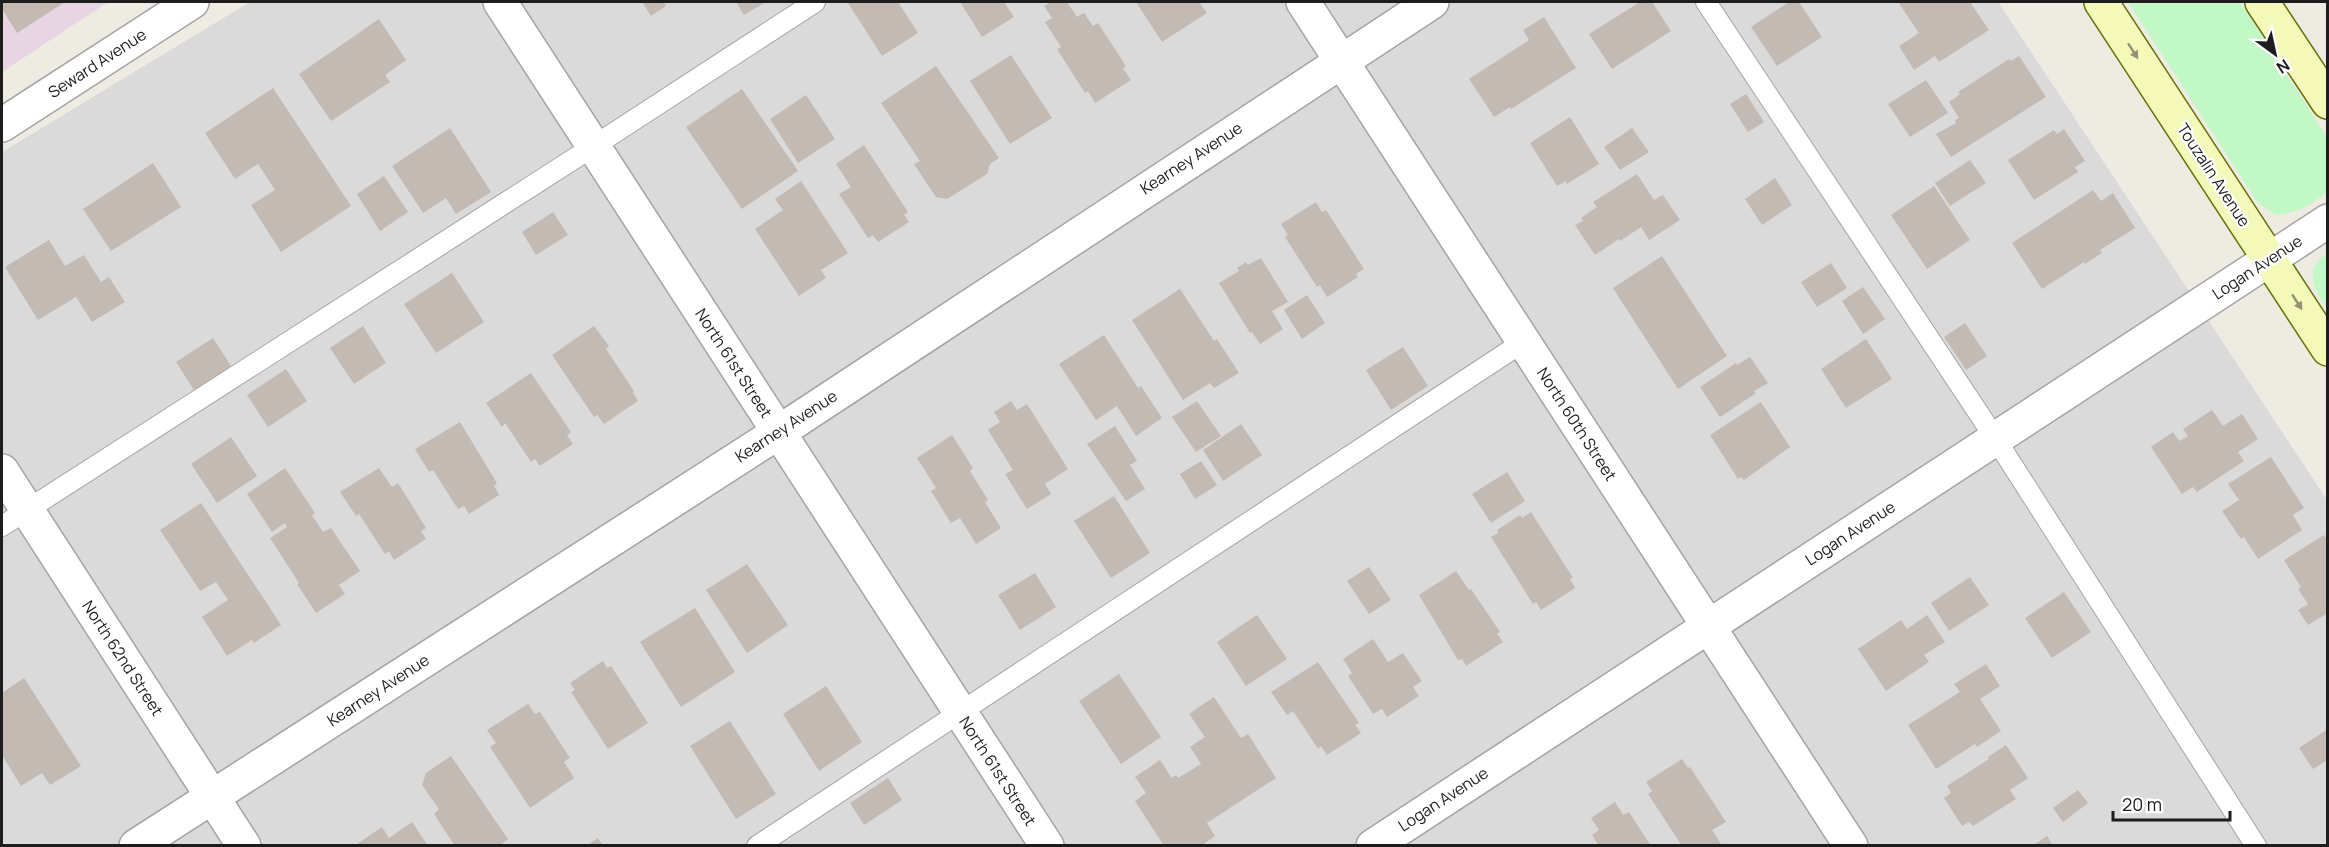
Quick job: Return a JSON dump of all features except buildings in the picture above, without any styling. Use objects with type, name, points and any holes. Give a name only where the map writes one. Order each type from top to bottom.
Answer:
[{"type":"main road","name":"Touzalin Avenue","points":[[2101,2],[2328,349]]},
{"type":"main road","points":[[2262,2],[2328,102]]},
{"type":"street","name":"Seward Avenue","points":[[2,125],[192,2]]},
{"type":"street","name":"North 61st Street","points":[[500,2],[1047,846]]},
{"type":"street","name":"North 60th Street","points":[[1303,2],[1851,846]]},
{"type":"street","name":"Kearney Avenue","points":[[136,846],[779,432],[1432,2]]},
{"type":"street","name":"Logan Avenue","points":[[1373,846],[2328,221]]},
{"type":"street","name":"North 62nd Street","points":[[2,471],[14,518],[212,796],[244,846]]},
{"type":"lane","points":[[14,518],[814,2]]},
{"type":"lane","points":[[1706,2],[1995,438],[2256,846]]},
{"type":"lane","points":[[757,846],[1523,342]]},
{"type":"shaded area","points":[[2,2],[108,2],[2,72]]},
{"type":"shaded area","points":[[250,2],[1998,2],[2327,500],[2327,845],[2,846],[2,152]]},
{"type":"green space","points":[[2128,2],[2240,2],[2327,137],[2327,192],[2304,208],[2284,214],[2276,215],[2258,203]]},
{"type":"green space","points":[[2327,253],[2327,309],[2315,287],[2313,273],[2315,266]]}]
